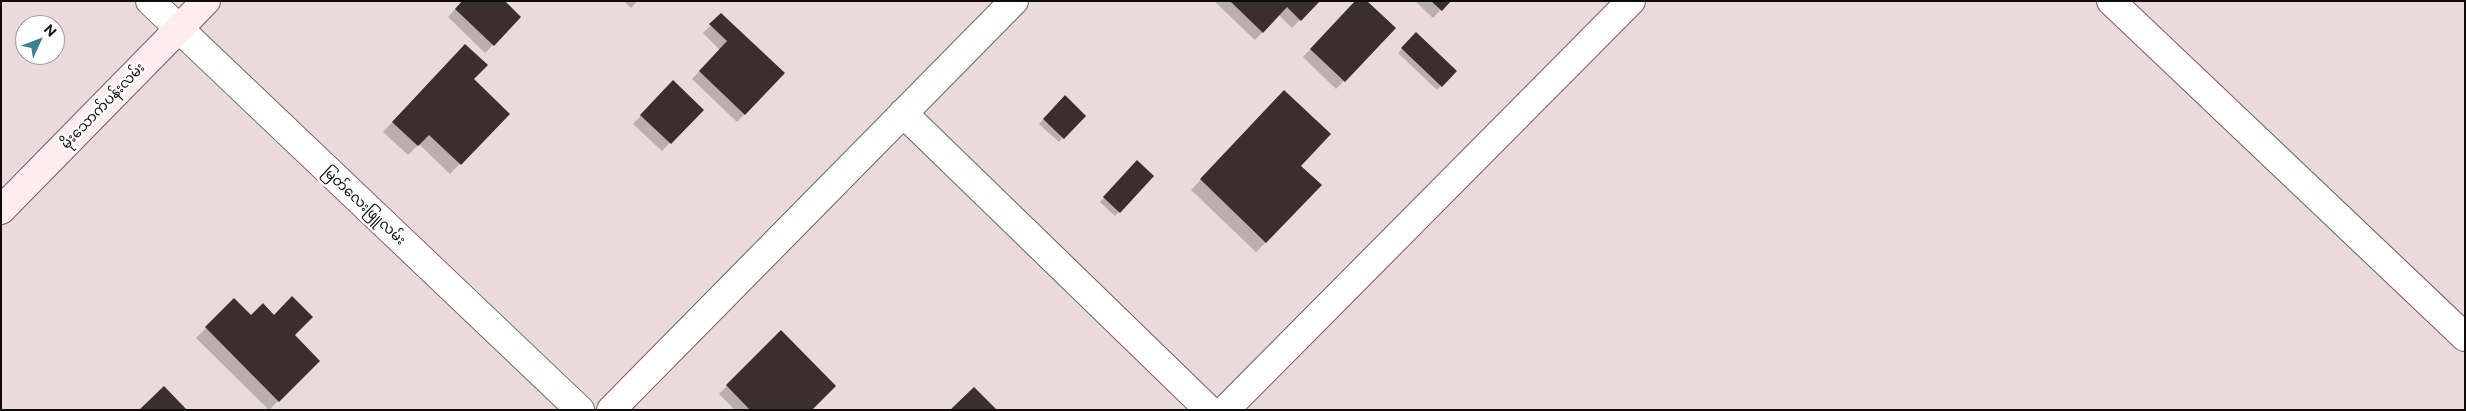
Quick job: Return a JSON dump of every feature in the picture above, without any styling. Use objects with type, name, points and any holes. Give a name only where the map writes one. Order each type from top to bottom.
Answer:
[{"type":"street","name":"မြတ်လေးဖြူလမ်း","points":[[150,1],[580,410]]},
{"type":"street","name":"မိုးသောက်ပန်းလမ်း","points":[[1,210],[206,1]]},
{"type":"street","points":[[610,410],[1014,1]]},
{"type":"street","points":[[1225,410],[1631,1]]},
{"type":"street","points":[[2111,1],[2465,337]]},
{"type":"street","points":[[903,113],[1209,410]]},
{"type":"building","points":[[462,1],[505,1],[521,17],[494,46],[455,9]]},
{"type":"building","points":[[1230,1],[1320,1],[1301,21],[1287,7],[1263,33]]},
{"type":"building","points":[[1355,1],[1367,1],[1396,28],[1345,82],[1310,49]]},
{"type":"building","points":[[1431,1],[1451,1],[1442,11]]},
{"type":"building","points":[[721,13],[785,73],[745,115],[699,71],[727,41],[709,24]]},
{"type":"building","points":[[1416,32],[1457,71],[1442,87],[1401,48]]},
{"type":"building","points":[[465,44],[488,65],[474,79],[510,114],[461,165],[429,135],[418,146],[392,122]]},
{"type":"building","points":[[673,80],[704,110],[671,144],[640,115]]},
{"type":"building","points":[[1284,90],[1331,134],[1301,166],[1322,185],[1266,243],[1200,179]]},
{"type":"building","points":[[1065,95],[1086,116],[1064,139],[1043,119]]},
{"type":"building","points":[[1137,160],[1154,176],[1120,213],[1103,197]]},
{"type":"building","points":[[292,296],[313,317],[295,335],[320,361],[279,402],[205,327],[234,298],[251,315],[263,303],[274,315]]},
{"type":"building","points":[[781,330],[836,386],[812,410],[750,410],[726,385]]},
{"type":"building","points":[[164,386],[187,410],[139,410]]},
{"type":"building","points":[[974,387],[997,410],[950,410]]}]
